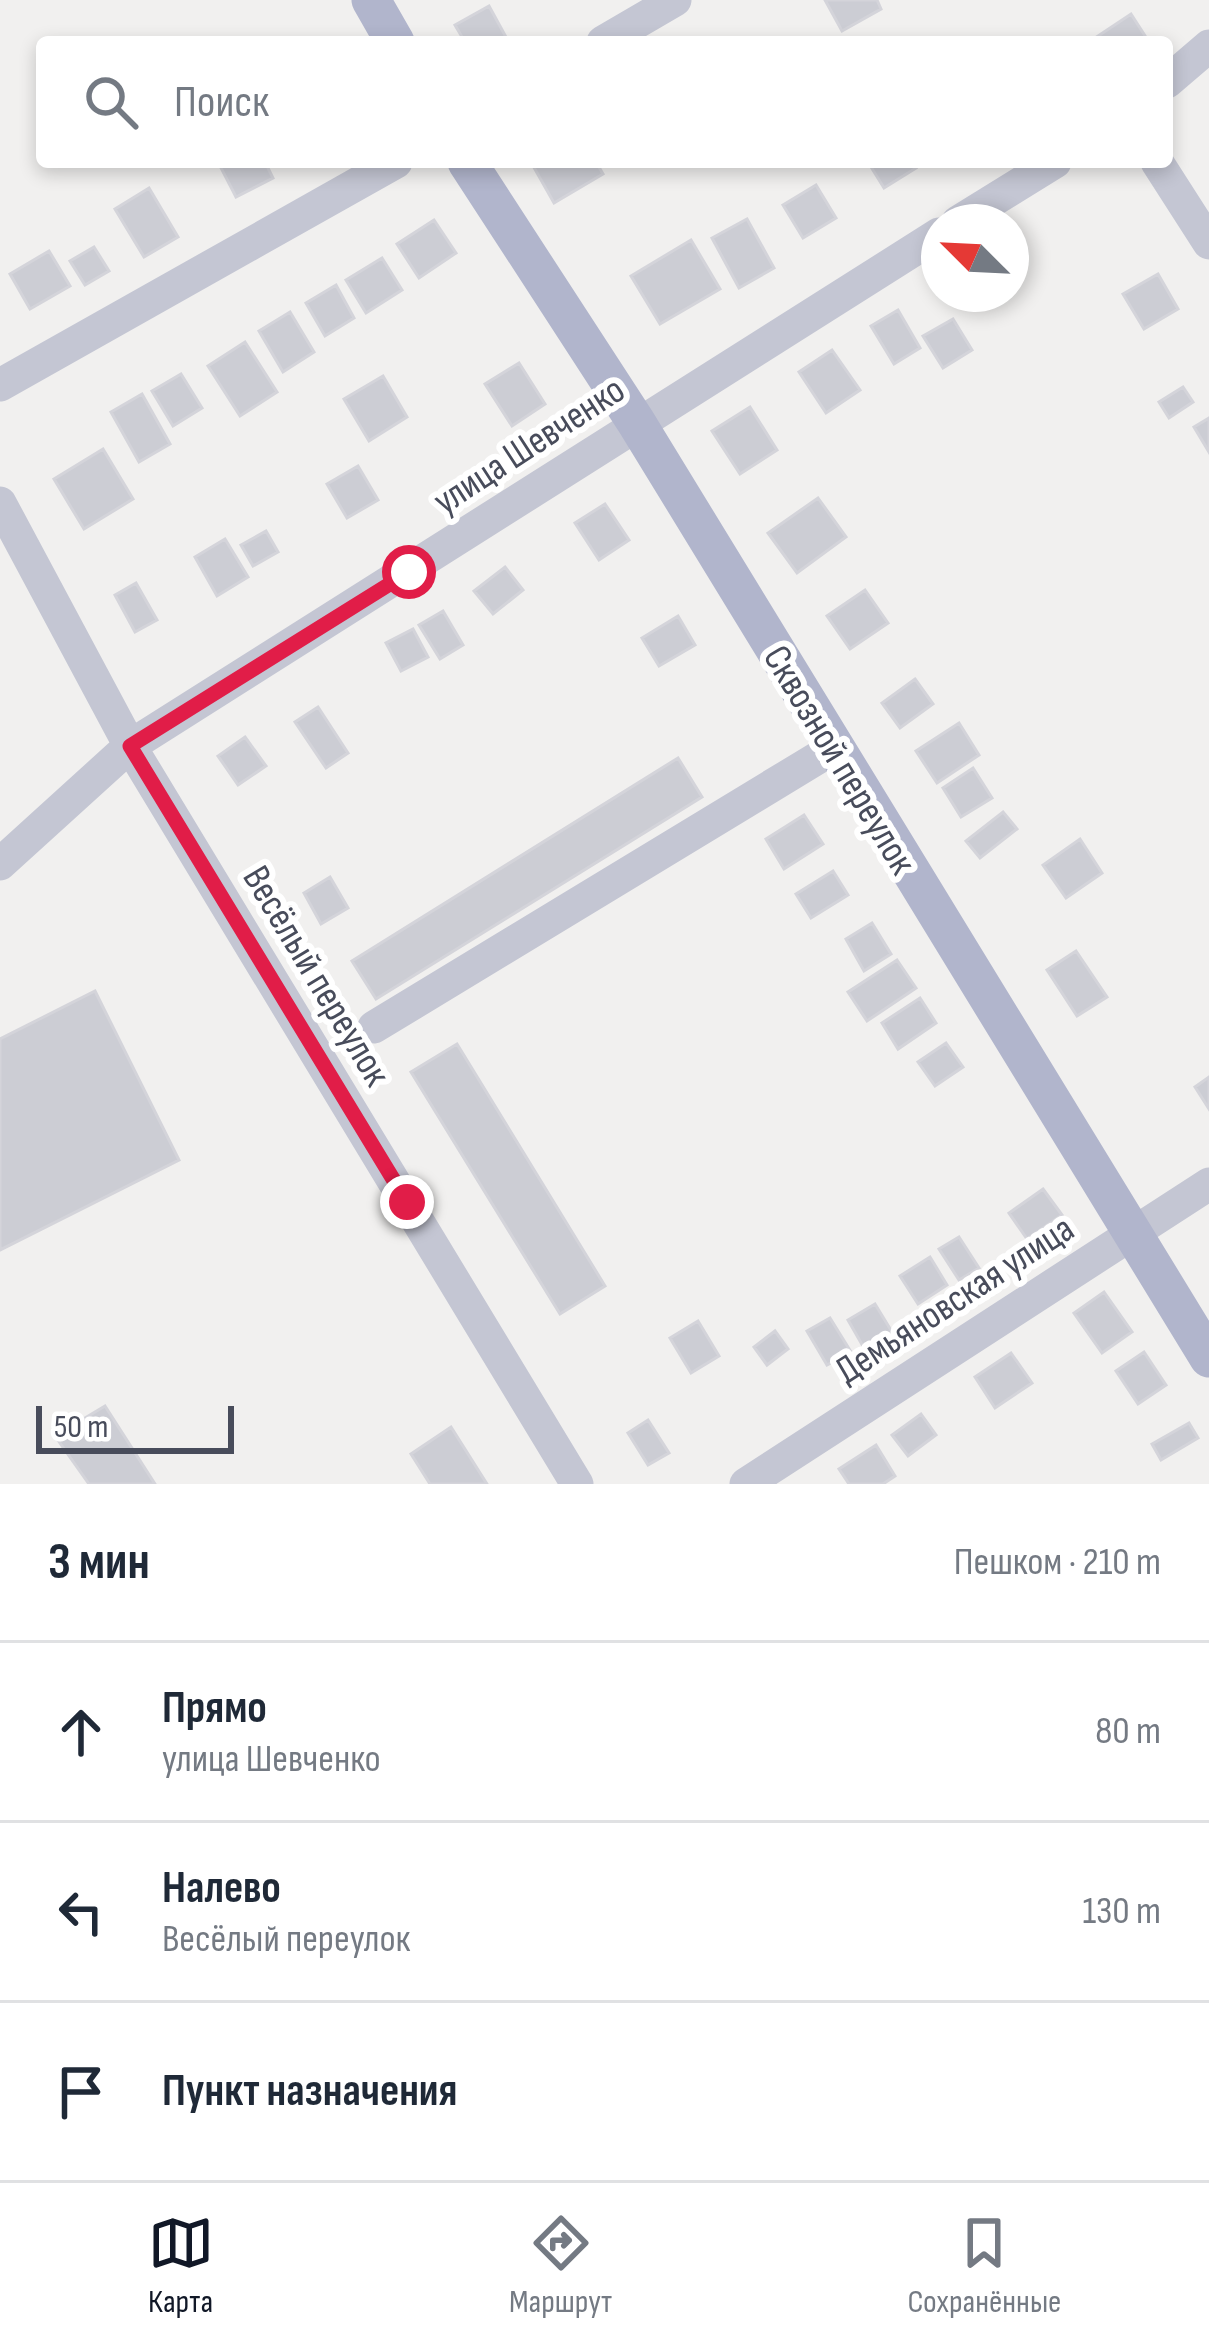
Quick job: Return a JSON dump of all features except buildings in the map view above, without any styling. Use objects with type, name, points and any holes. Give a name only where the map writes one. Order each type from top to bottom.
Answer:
[{"type":"main road","points":[[371,0],[392,36]]},
{"type":"main road","name":"Сквозной переулок","points":[[471,168],[636,422],[1209,1358]]},
{"type":"street","points":[[613,36],[675,0]]},
{"type":"street","points":[[1173,77],[1209,46]]},
{"type":"street","points":[[0,385],[385,168]]},
{"type":"street","points":[[987,204],[1045,168]]},
{"type":"street","points":[[1161,168],[1209,243]]},
{"type":"street","name":"улица Шевченко","points":[[0,864],[130,746],[921,245]]},
{"type":"street","name":"Весёлый переулок","points":[[0,503],[130,746],[577,1484]]},
{"type":"street","points":[[374,1027],[834,748]]},
{"type":"street","name":"Демьяновская улица","points":[[746,1484],[1209,1184]]},
{"type":"route","points":[[407,1202],[130,746],[409,572]]}]
